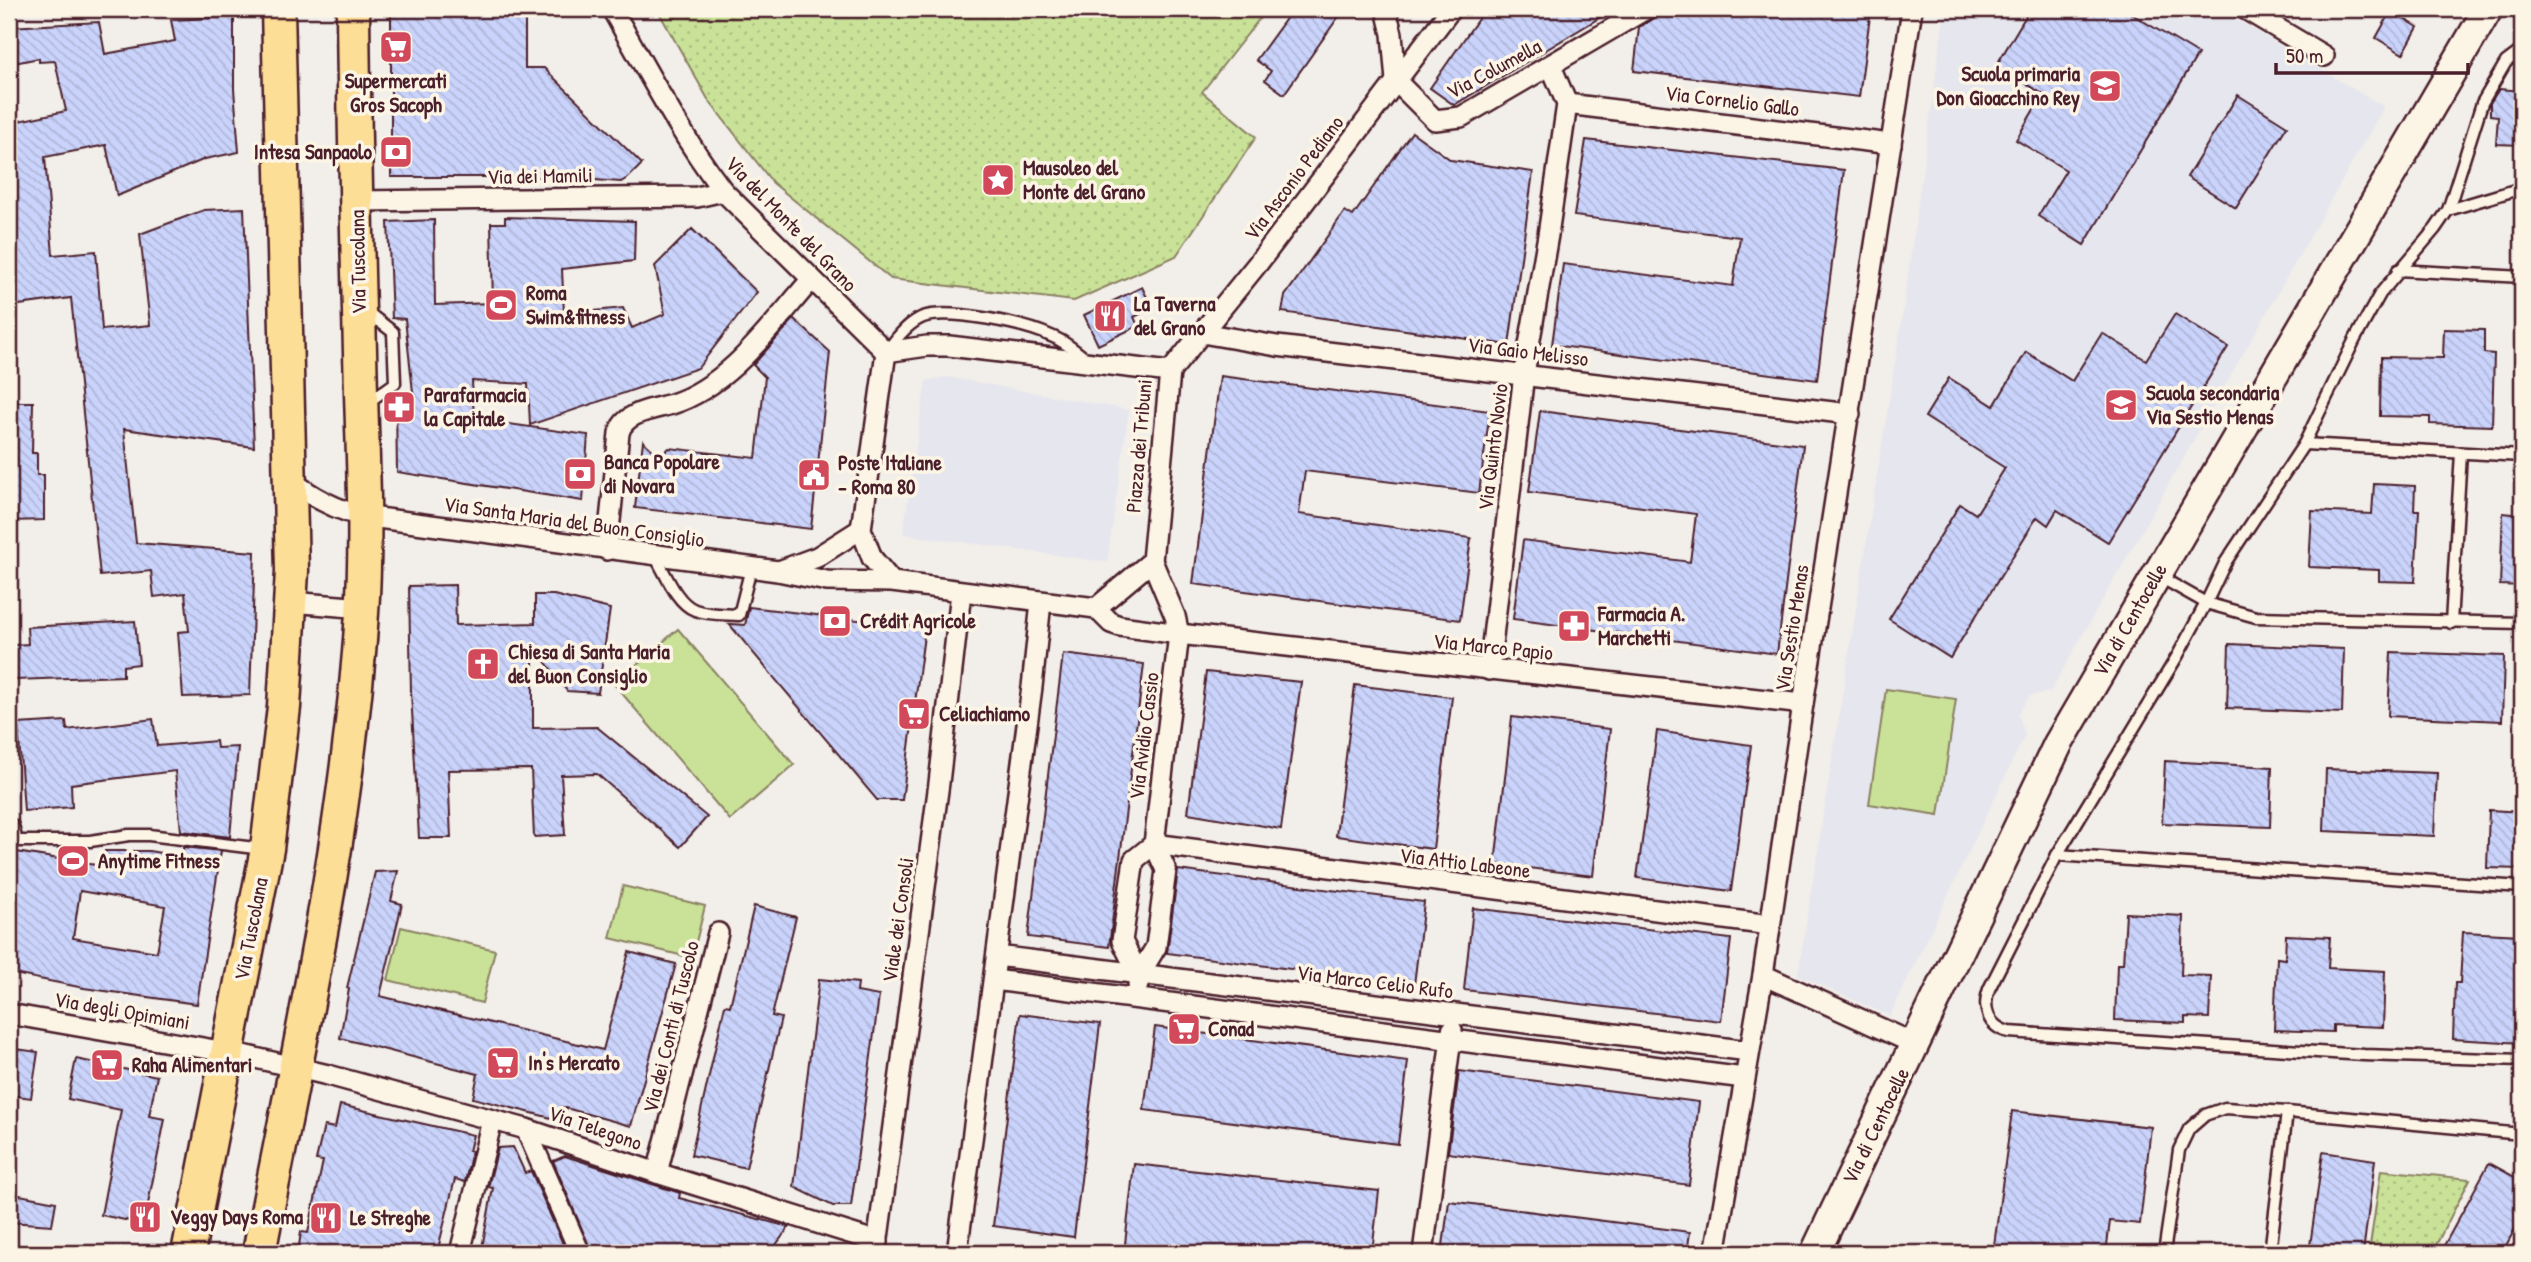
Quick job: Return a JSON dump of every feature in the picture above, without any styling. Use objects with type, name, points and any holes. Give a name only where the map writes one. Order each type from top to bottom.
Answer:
[{"type":"main road","name":"Via Tuscolana","points":[[188,1253],[267,849],[284,708],[291,602],[278,9]]},
{"type":"main road","name":"Via Tuscolana","points":[[259,1253],[320,936],[355,693],[363,608],[353,9]]},
{"type":"street","name":"Via del Monte del Grano","points":[[612,9],[676,122],[723,191],[886,352]]},
{"type":"street","points":[[1386,9],[1392,34],[1396,81]]},
{"type":"street","name":"Via Asconio Pediano","points":[[1170,372],[1451,9]]},
{"type":"street","name":"Via Columella","points":[[1396,81],[1435,120],[1461,117],[1646,9]]},
{"type":"street","name":"Via Sestio Menas","points":[[1714,1253],[1763,975],[1912,9]]},
{"type":"street","points":[[2245,9],[2324,56]]},
{"type":"street","name":"Via di Centocelle","points":[[1815,1253],[2058,744],[2488,9]]},
{"type":"street","points":[[1550,66],[1567,104]]},
{"type":"street","name":"Via Cornelio Gallo","points":[[1567,104],[1891,144]]},
{"type":"street","name":"Via Quinto Novio","points":[[1489,670],[1524,374],[1567,104]]},
{"type":"street","name":"Via dei Mamili","points":[[357,201],[704,197],[723,191]]},
{"type":"street","points":[[607,550],[619,433],[623,422],[633,416],[681,401],[710,386],[739,361],[811,280]]},
{"type":"street","name":"Via Gaio Melisso","points":[[1202,334],[1277,346],[1850,414]]},
{"type":"street","name":"Piazza dei Tribuni","points":[[886,352],[949,346],[1170,372],[1152,561]]},
{"type":"street","points":[[886,352],[861,529],[872,558],[892,582],[1096,608],[1152,561],[1175,616],[1179,634]]},
{"type":"street","points":[[289,479],[305,492],[333,507],[363,516]]},
{"type":"street","name":"Via Santa Maria del Buon Consiglio","points":[[363,516],[778,571],[827,581],[892,582]]},
{"type":"street","name":"Via Santa Maria del Buon Consiglio","points":[[778,571],[817,558],[861,529]]},
{"type":"street","name":"Viale dei Consoli","points":[[877,1248],[939,783],[961,592]]},
{"type":"street","points":[[291,602],[363,608]]},
{"type":"street","points":[[961,1253],[1041,602]]},
{"type":"street","name":"Via Marco Papio","points":[[1096,608],[1111,623],[1120,626],[1803,704]]},
{"type":"street","name":"Via Avidio Cassio","points":[[1139,975],[1156,947],[1166,870],[1154,844],[1179,634]]},
{"type":"street","points":[[1137,997],[1139,975],[1122,941],[1134,860],[1154,844]]},
{"type":"street","name":"Via Attio Labeone","points":[[1154,844],[1770,925]]},
{"type":"street","name":"Via dei Conti di Tuscolo","points":[[657,1173],[718,933]]},
{"type":"street","name":"Via Marco Celio Rufo","points":[[997,956],[1749,1051]]},
{"type":"street","points":[[1763,975],[1915,1044]]},
{"type":"street","points":[[994,980],[1744,1079]]},
{"type":"street","name":"Via degli Opimiani","points":[[9,1014],[227,1052],[295,1067]]},
{"type":"street","points":[[1423,1253],[1454,1014]]},
{"type":"street","name":"Via Telegono","points":[[295,1067],[526,1129],[877,1248]]},
{"type":"street","points":[[460,1253],[492,1120]]},
{"type":"street","points":[[526,1129],[580,1253]]},
{"type":"lane","points":[[2522,50],[2507,62],[2485,97],[2448,210],[2380,294],[2304,444],[2225,563],[2178,655],[2057,855],[1987,995],[1988,1017],[1997,1028],[2009,1032],[2364,1055],[2522,1060]]},
{"type":"lane","points":[[2448,210],[2522,188]]},
{"type":"lane","points":[[2398,270],[2522,276]]},
{"type":"lane","points":[[886,352],[912,323],[930,316],[956,315],[1037,330],[1063,343],[1093,364]]},
{"type":"lane","points":[[2304,444],[2522,456]]},
{"type":"lane","points":[[2451,623],[2461,453]]},
{"type":"lane","points":[[655,556],[687,606],[698,611],[739,615],[751,568]]},
{"type":"lane","points":[[2156,575],[2206,603],[2256,617],[2522,623]]},
{"type":"lane","points":[[10,832],[16,841],[78,841],[149,835],[267,849]]},
{"type":"lane","points":[[2057,855],[2522,887]]},
{"type":"lane","points":[[2164,1253],[2179,1150],[2189,1129],[2205,1115],[2225,1108],[2522,1134]]},
{"type":"lane","points":[[2270,1253],[2287,1112]]},
{"type":"shaded area","points":[[1945,9],[2219,9],[2384,107],[2050,692],[2029,696],[2018,714],[2025,735],[1890,1016],[1798,975],[1902,318]]},
{"type":"shaded area","points":[[947,377],[1129,410],[1107,562],[903,534],[926,381]]},
{"type":"green space","points":[[657,9],[1267,9],[1202,92],[1256,137],[1176,256],[1074,301],[891,279],[773,183],[709,101]]},
{"type":"green space","points":[[678,629],[794,765],[730,820],[614,684]]},
{"type":"green space","points":[[1886,689],[1956,699],[1939,815],[1869,804]]},
{"type":"green space","points":[[623,886],[705,906],[692,958],[610,938]]},
{"type":"green space","points":[[401,927],[495,950],[482,1003],[388,980]]},
{"type":"green space","points":[[2381,1170],[2470,1179],[2432,1253],[2369,1253]]},
{"type":"building","points":[[391,9],[525,9],[525,68],[544,68],[642,164],[621,182],[554,177],[391,177]]},
{"type":"building","points":[[1293,9],[1344,9],[1284,94],[1265,80],[1271,71],[1256,60]]},
{"type":"building","points":[[1485,9],[1614,9],[1454,105],[1430,88]]},
{"type":"building","points":[[1658,9],[1871,9],[1859,97],[1634,71],[1639,27],[1653,19]]},
{"type":"building","points":[[2030,9],[2123,9],[2198,54],[2084,245],[2038,216],[2066,170],[2016,140],[2043,94],[1996,66]]},
{"type":"building","points":[[2391,11],[2418,27],[2403,54],[2376,38]]},
{"type":"building","points":[[234,17],[234,89],[239,152],[205,159],[117,196],[106,145],[45,157],[53,255],[96,251],[102,330],[150,325],[140,234],[204,210],[244,208],[254,447],[124,429],[136,543],[255,552],[250,695],[183,697],[178,632],[189,631],[185,593],[154,597],[151,571],[100,576],[71,298],[11,306],[9,123],[66,111],[55,61],[39,62],[39,58],[9,64],[9,27],[99,22],[105,54],[175,41],[171,20]]},
{"type":"building","points":[[2499,89],[2522,91],[2522,145],[2496,144],[2498,116],[2490,115],[2490,103]]},
{"type":"building","points":[[2238,95],[2287,126],[2236,208],[2187,177]]},
{"type":"building","points":[[1412,132],[1451,160],[1533,172],[1509,345],[1282,312],[1285,296],[1345,211],[1353,216]]},
{"type":"building","points":[[1586,140],[1844,170],[1817,380],[1552,345],[1563,264],[1733,286],[1740,237],[1574,216]]},
{"type":"building","points":[[505,217],[635,221],[634,261],[562,269],[564,314],[623,308],[632,328],[665,314],[655,266],[692,229],[757,292],[698,368],[530,425],[528,384],[472,381],[474,419],[588,435],[583,501],[397,472],[396,402],[414,401],[405,319],[392,318],[388,222],[434,220],[435,305],[493,303],[491,223],[505,223]]},
{"type":"building","name":"La Taverna del Grano","points":[[1142,287],[1152,308],[1134,317],[1138,326],[1098,345],[1084,315]]},
{"type":"building","points":[[2175,314],[2228,347],[2108,542],[2057,510],[2048,525],[2037,517],[1950,658],[1889,619],[1960,504],[1976,514],[2005,468],[1925,417],[1949,378],[1994,406],[2026,352],[2072,381],[2102,333],[2146,360]]},
{"type":"building","points":[[794,319],[830,352],[811,529],[635,508],[643,441],[660,457],[669,448],[756,458],[765,377],[753,365]]},
{"type":"building","points":[[2444,329],[2484,330],[2484,353],[2494,354],[2492,426],[2430,424],[2430,417],[2380,416],[2381,357],[2443,358]]},
{"type":"building","points":[[1220,376],[1490,411],[1479,493],[1305,471],[1299,514],[1471,538],[1460,620],[1193,584]]},
{"type":"building","points":[[9,402],[33,402],[32,453],[37,453],[37,475],[44,475],[44,520],[9,521]]},
{"type":"building","points":[[1540,411],[1803,445],[1777,654],[1513,619],[1523,540],[1690,562],[1696,514],[1529,492]]},
{"type":"building","points":[[2374,484],[2415,486],[2414,510],[2419,510],[2415,582],[2379,581],[2379,570],[2309,567],[2312,511],[2372,514]]},
{"type":"building","points":[[2503,513],[2522,515],[2522,586],[2500,585]]},
{"type":"building","points":[[455,585],[456,625],[535,623],[535,595],[554,595],[610,609],[598,693],[567,691],[533,645],[533,728],[597,727],[707,817],[680,847],[597,774],[561,775],[565,835],[534,837],[531,769],[448,770],[451,838],[419,838],[411,692],[409,586]]},
{"type":"building","points":[[749,607],[925,628],[902,800],[877,800],[729,624],[745,625]]},
{"type":"building","points":[[135,621],[139,664],[123,666],[123,676],[15,680],[14,645],[28,644],[27,627]]},
{"type":"building","points":[[2229,644],[2344,649],[2342,713],[2227,708]]},
{"type":"building","points":[[2391,652],[2504,656],[2502,721],[2388,716]]},
{"type":"building","points":[[1063,654],[1144,664],[1109,947],[1028,937]]},
{"type":"building","points":[[1206,672],[1301,682],[1281,829],[1188,813]]},
{"type":"building","points":[[1355,685],[1452,697],[1433,849],[1336,836]]},
{"type":"building","points":[[1512,717],[1610,729],[1593,876],[1495,864]]},
{"type":"building","points":[[153,719],[157,746],[216,741],[217,748],[238,747],[230,837],[181,831],[175,771],[71,784],[72,807],[24,811],[18,724],[66,721],[67,730]]},
{"type":"building","points":[[1657,731],[1751,745],[1731,891],[1637,878]]},
{"type":"building","points":[[2165,761],[2272,767],[2270,827],[2162,823]]},
{"type":"building","points":[[2326,769],[2437,773],[2434,836],[2324,831]]},
{"type":"building","points":[[2489,810],[2522,812],[2522,869],[2487,868]]},
{"type":"building","points":[[183,847],[221,851],[197,1004],[84,988],[9,973],[9,899],[16,852],[102,866],[105,851],[149,851],[184,857]],"holes":[[[80,891],[165,906],[157,952],[73,938]]]},
{"type":"building","points":[[1178,870],[1424,902],[1414,985],[1167,953]]},
{"type":"building","points":[[398,871],[391,901],[402,904],[380,996],[603,1050],[629,952],[676,964],[631,1126],[562,1107],[559,1120],[473,1098],[478,1074],[340,1038],[349,989],[347,988],[375,872]]},
{"type":"building","points":[[754,906],[796,917],[772,1016],[781,1018],[746,1168],[691,1155],[725,1005],[730,1006]]},
{"type":"building","points":[[1473,908],[1731,939],[1721,1021],[1464,990]]},
{"type":"building","points":[[2126,913],[2183,916],[2181,975],[2211,976],[2209,1018],[2185,1017],[2185,1023],[2115,1020],[2117,964],[2123,964]]},
{"type":"building","points":[[2463,932],[2521,935],[2518,994],[2522,994],[2522,1043],[2453,1039],[2455,983],[2460,983]]},
{"type":"building","points":[[2286,935],[2330,937],[2328,968],[2385,971],[2383,1027],[2333,1025],[2333,1032],[2274,1030],[2277,958],[2285,959]]},
{"type":"building","points":[[819,979],[858,983],[857,992],[879,996],[851,1206],[833,1206],[794,1187]]},
{"type":"building","points":[[1020,1014],[1100,1024],[1074,1237],[993,1226]]},
{"type":"building","points":[[1155,1027],[1408,1061],[1398,1144],[1144,1110]]},
{"type":"building","points":[[9,1048],[38,1052],[31,1098],[9,1095]]},
{"type":"building","points":[[76,1059],[157,1076],[149,1116],[165,1119],[144,1224],[101,1215],[121,1110],[68,1099]]},
{"type":"building","points":[[1459,1071],[1699,1102],[1689,1185],[1448,1153]]},
{"type":"building","points":[[340,1105],[473,1135],[465,1182],[455,1179],[437,1253],[298,1253],[301,1232],[308,1233],[323,1161],[316,1160],[324,1126],[335,1128]]},
{"type":"building","points":[[2012,1111],[2151,1127],[2140,1224],[2110,1221],[2106,1253],[1993,1253]]},
{"type":"building","points":[[513,1147],[525,1173],[531,1171],[567,1253],[481,1253],[493,1188],[488,1187],[498,1148]]},
{"type":"building","points":[[2323,1152],[2375,1160],[2363,1253],[2309,1253]]},
{"type":"building","points":[[565,1156],[680,1193],[679,1198],[789,1227],[770,1253],[592,1253],[553,1161]]},
{"type":"building","points":[[2489,1163],[2522,1181],[2522,1216],[2502,1253],[2440,1253]]},
{"type":"building","points":[[1134,1164],[1379,1191],[1372,1253],[1124,1253]]},
{"type":"building","points":[[9,1193],[56,1202],[52,1225],[9,1222]]},
{"type":"building","points":[[1449,1201],[1690,1232],[1687,1253],[1442,1253]]},
{"type":"place","name":"Supermercati Gros Sacoph","points":[[396,47]]},
{"type":"place","name":"Scuola primaria Don Gioacchino Rey","points":[[2105,86]]},
{"type":"place","name":"Intesa Sanpaolo","points":[[396,152]]},
{"type":"place","name":"Mausoleo del Monte del Grano","points":[[998,180]]},
{"type":"place","name":"Roma Swim&fitness","points":[[501,305]]},
{"type":"place","name":"La Taverna del Grano","points":[[1110,316]]},
{"type":"place","name":"Scuola secondaria Via Sestio Menas","points":[[2121,405]]},
{"type":"place","name":"Parafarmacia la Capitale","points":[[399,407]]},
{"type":"place","name":"Banca Popolare di Novara","points":[[580,474]]},
{"type":"place","name":"Poste Italiane – Roma 80","points":[[814,475]]},
{"type":"place","name":"Crédit Agricole","points":[[835,621]]},
{"type":"place","name":"Farmacia A. Marchetti","points":[[1574,626]]},
{"type":"place","name":"Chiesa di Santa Maria del Buon Consiglio","points":[[483,664]]},
{"type":"place","name":"Celiachiamo","points":[[914,714]]},
{"type":"place","name":"Anytime Fitness","points":[[73,861]]},
{"type":"place","name":"Conad","points":[[1184,1029]]},
{"type":"place","name":"In's Mercato","points":[[503,1063]]},
{"type":"place","name":"Raha Alimentari","points":[[107,1065]]},
{"type":"place","name":"Veggy Days Roma","points":[[145,1217]]},
{"type":"place","name":"Le Streghe","points":[[326,1218]]}]
